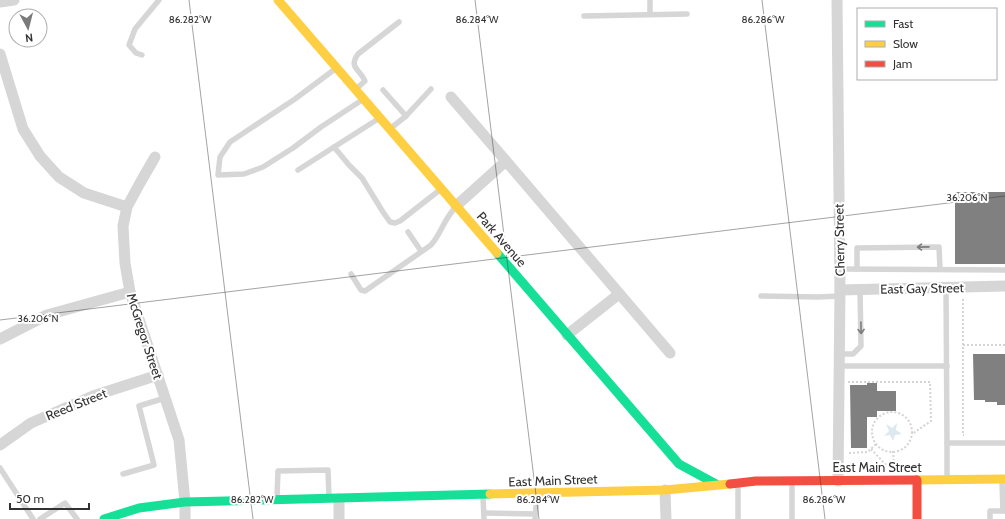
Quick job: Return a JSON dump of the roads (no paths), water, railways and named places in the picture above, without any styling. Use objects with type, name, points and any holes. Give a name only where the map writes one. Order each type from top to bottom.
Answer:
[{"type":"main road","name":"Park Avenue","points":[[278,0],[679,464],[716,484]]},
{"type":"main road","name":"East Main Street","points":[[104,519],[139,508],[185,502],[665,490],[737,482],[792,480],[838,481],[1004,479]]},
{"type":"main road","points":[[917,480],[917,519]]},
{"type":"street","points":[[0,2],[14,0]]},
{"type":"street","name":"Cherry Street","points":[[837,0],[840,270],[838,481]]},
{"type":"street","points":[[0,54],[23,129],[40,156],[59,177],[84,193],[127,207]]},
{"type":"street","points":[[451,97],[670,353]]},
{"type":"street","name":"McGregor Street","points":[[155,157],[127,207],[123,226],[123,245],[130,292],[179,440],[185,502],[185,519]]},
{"type":"street","points":[[456,206],[506,161]]},
{"type":"street","name":"East Gay Street","points":[[840,293],[860,289],[1005,286]]},
{"type":"street","points":[[0,340],[47,315],[130,292]]},
{"type":"street","points":[[567,335],[619,294]]},
{"type":"street","name":"Reed Street","points":[[0,445],[31,423],[93,396],[158,375]]},
{"type":"street","points":[[665,490],[666,519]]},
{"type":"street","points":[[334,499],[339,519]]},
{"type":"lane","points":[[142,55],[136,53],[129,45],[135,28],[159,0]]},
{"type":"lane","points":[[650,0],[650,14]]},
{"type":"lane","points":[[584,16],[687,14]]},
{"type":"lane","points":[[356,90],[365,81],[356,69],[354,60],[358,54],[400,22]]},
{"type":"lane","points":[[337,68],[295,99],[230,142],[220,157],[218,174],[244,174],[263,167],[364,99]]},
{"type":"lane","points":[[390,129],[406,116],[431,89]]},
{"type":"lane","points":[[383,90],[406,116]]},
{"type":"lane","points":[[298,170],[380,117]]},
{"type":"lane","points":[[334,147],[362,178],[390,222],[395,223],[400,221],[441,189]]},
{"type":"lane","points":[[351,274],[361,290],[365,290],[431,245],[437,238],[448,215],[456,206]]},
{"type":"lane","points":[[408,232],[421,251]]},
{"type":"lane","points":[[857,269],[857,248],[939,247],[940,270]]},
{"type":"lane","points":[[840,270],[1005,270]]},
{"type":"lane","points":[[946,287],[947,480]]},
{"type":"lane","points":[[839,354],[853,354],[861,346],[860,289]]},
{"type":"lane","points":[[761,296],[818,297],[840,293]]},
{"type":"lane","points":[[839,366],[947,366]]},
{"type":"lane","points":[[123,474],[154,465],[139,406],[166,398]]},
{"type":"lane","points":[[947,443],[1005,444]]},
{"type":"lane","points":[[0,468],[33,519]]},
{"type":"lane","points":[[277,500],[278,471],[328,470],[334,499]]},
{"type":"lane","points":[[990,519],[990,511],[1004,511],[1004,479]]},
{"type":"lane","points":[[792,480],[792,519]]},
{"type":"lane","points":[[737,482],[738,519]]},
{"type":"lane","points":[[483,495],[484,516],[535,517],[537,494]]},
{"type":"lane","points":[[40,519],[65,503],[77,519]]}]
